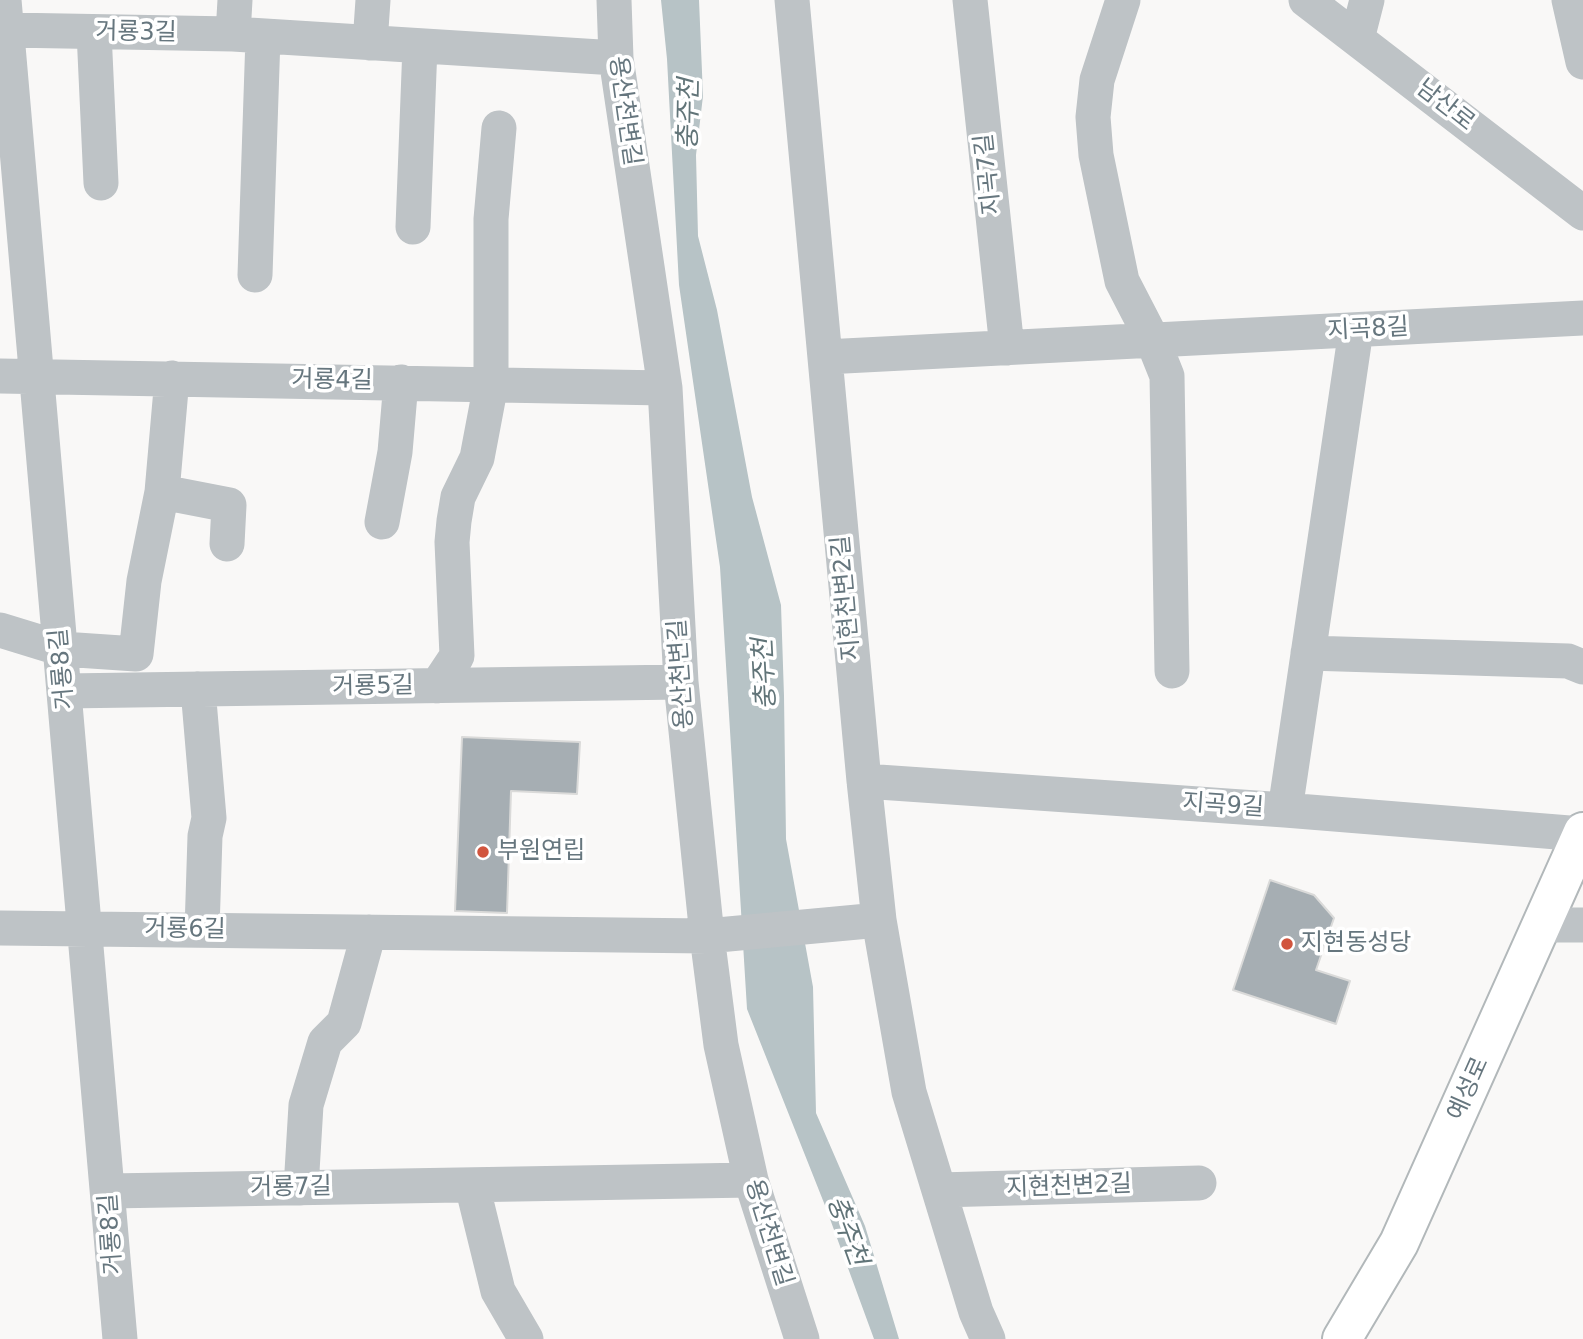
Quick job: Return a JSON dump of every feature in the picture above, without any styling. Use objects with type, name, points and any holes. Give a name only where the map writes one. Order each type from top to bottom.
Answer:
[{"type":"main road","name":"예성로","points":[[1342,1339],[1399,1243],[1583,833]]},
{"type":"street","points":[[235,0],[248,36],[255,275]]},
{"type":"street","points":[[370,43],[373,0]]},
{"type":"street","name":"용산천변길","points":[[614,0],[616,58],[665,387],[681,682],[721,1045],[751,1180],[802,1339]]},
{"type":"street","name":"지현천변2길","points":[[792,0],[879,920],[909,1091],[976,1312],[988,1339]]},
{"type":"street","name":"지곡7길","points":[[970,0],[1007,348]]},
{"type":"street","points":[[1123,0],[1097,80],[1093,117],[1096,155],[1122,281],[1153,341],[1167,376],[1172,671]]},
{"type":"street","name":"남산로","points":[[1306,0],[1583,212]]},
{"type":"street","points":[[1357,39],[1367,0]]},
{"type":"street","points":[[1569,0],[1583,61]]},
{"type":"street","name":"거룡3길","points":[[6,15],[94,32],[248,36],[616,58]]},
{"type":"street","name":"거룡8길","points":[[6,15],[120,1339]]},
{"type":"street","points":[[94,32],[101,183]]},
{"type":"street","points":[[413,227],[420,46]]},
{"type":"street","points":[[437,686],[457,656],[452,542],[454,521],[458,497],[477,458],[491,384],[491,219],[499,128]]},
{"type":"street","name":"지곡8길","points":[[825,358],[1583,318]]},
{"type":"street","points":[[1285,810],[1356,330]]},
{"type":"street","name":"거룡4길","points":[[0,376],[665,387]]},
{"type":"street","points":[[0,630],[62,649],[136,653],[144,581],[162,492],[172,377]]},
{"type":"street","points":[[382,522],[395,452],[401,382]]},
{"type":"street","points":[[162,492],[229,505],[227,544]]},
{"type":"street","points":[[1308,653],[1568,662],[1583,667]]},
{"type":"street","name":"거룡5길","points":[[65,691],[681,682]]},
{"type":"street","points":[[198,689],[209,818],[205,836],[202,930]]},
{"type":"street","name":"지곡9길","points":[[864,781],[1583,833]]},
{"type":"street","name":"거룡6길","points":[[0,929],[707,936],[879,920]]},
{"type":"street","points":[[1543,925],[1583,925]]},
{"type":"street","points":[[301,1188],[306,1105],[325,1042],[344,1023],[369,932]]},
{"type":"street","name":"거룡7길","points":[[109,1191],[751,1180]]},
{"type":"street","name":"지현천변2길","points":[[939,1190],[1199,1183]]},
{"type":"street","points":[[472,1185],[498,1291],[526,1339]]},
{"type":"water","name":"충주천","points":[[661,0],[699,0],[703,96],[696,155],[698,236],[717,310],[752,497],[781,605],[786,839],[813,987],[816,1113],[865,1226],[899,1339],[874,1339],[826,1208],[747,1009],[720,567],[679,285],[667,59]]},
{"type":"building","name":"부원연립","points":[[462,737],[580,742],[577,794],[511,791],[507,913],[455,911]]},
{"type":"building","name":"지현동성당","points":[[1270,880],[1314,895],[1334,918],[1316,970],[1350,981],[1336,1024],[1233,990]]},
{"type":"place","name":"부원연립","points":[[483,852]]},
{"type":"place","name":"지현동성당","points":[[1287,944]]}]
